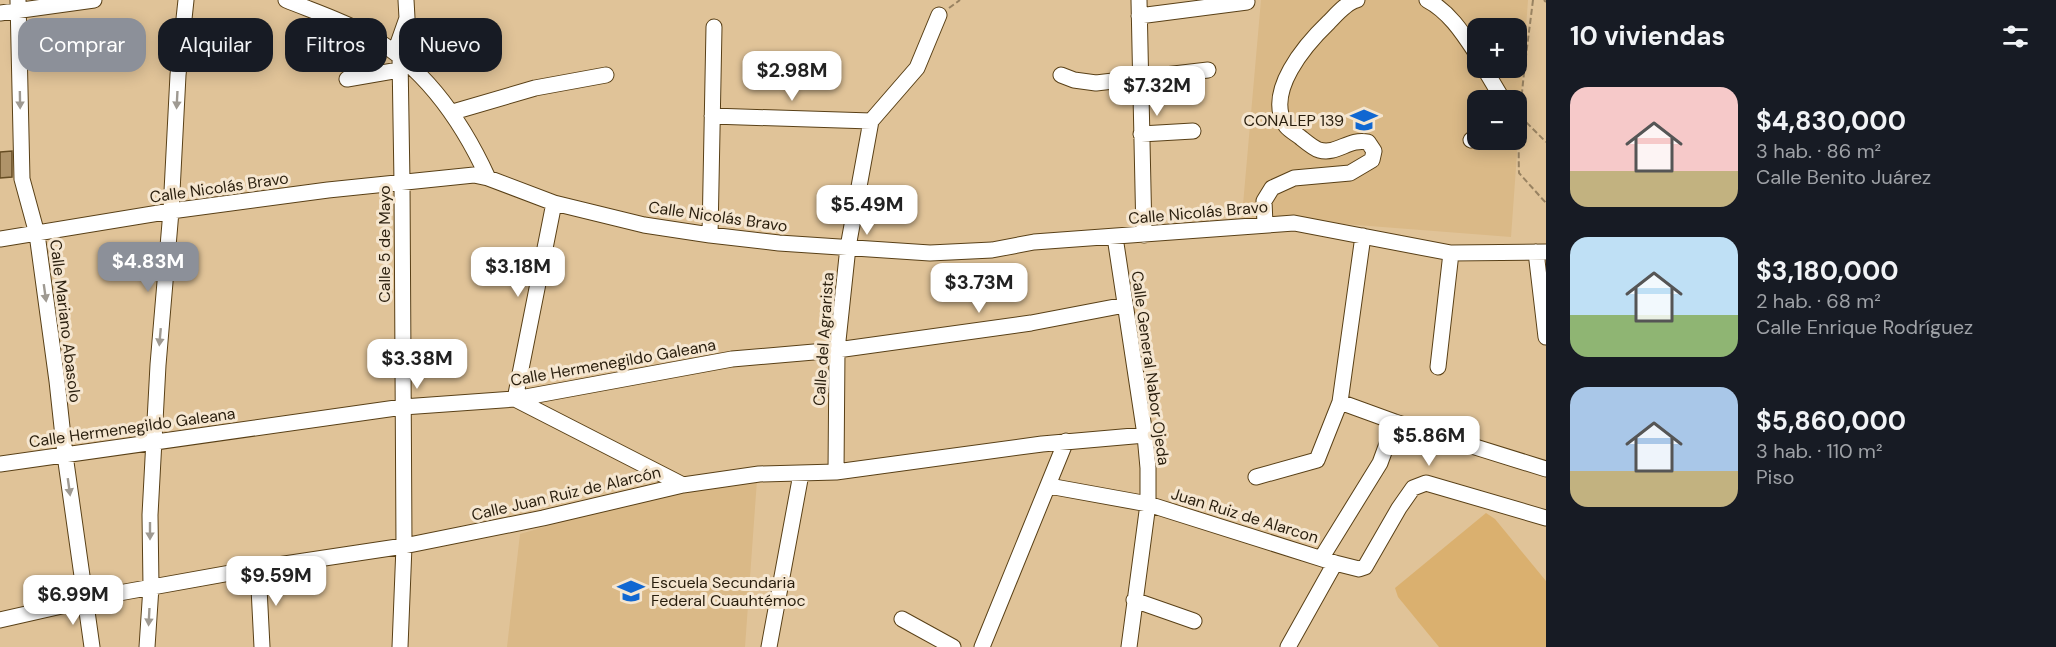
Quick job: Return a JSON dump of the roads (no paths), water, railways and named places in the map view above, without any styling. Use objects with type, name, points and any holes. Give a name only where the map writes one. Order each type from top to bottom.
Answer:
[{"type":"street","points":[[0,13],[18,5],[94,0]]},
{"type":"street","points":[[147,647],[151,588],[150,515],[158,365],[171,211],[178,75],[186,0]]},
{"type":"street","points":[[286,0],[368,35],[424,79],[453,112],[478,155],[488,178]]},
{"type":"street","points":[[398,60],[407,18],[406,0]]},
{"type":"street","points":[[1139,0],[1144,235]]},
{"type":"street","points":[[1265,224],[1264,201],[1272,188],[1294,178],[1350,173],[1372,160],[1374,151],[1368,142],[1358,140],[1336,150],[1320,150],[1286,126],[1281,111],[1282,84],[1298,57],[1310,40],[1335,16],[1353,1],[1358,0]]},
{"type":"street","points":[[1427,0],[1444,12],[1467,40]]},
{"type":"street","points":[[1139,16],[1247,2]]},
{"type":"street","name":"Calle Mariano Abasolo","points":[[18,5],[22,179],[37,234],[57,381],[64,455],[92,647]]},
{"type":"street","name":"Calle del Agrarista","points":[[836,472],[837,350],[848,248],[872,121],[917,68],[939,15]]},
{"type":"street","points":[[710,235],[714,27]]},
{"type":"street","points":[[347,79],[398,60]]},
{"type":"street","name":"Calle 5 de Mayo","points":[[398,60],[402,183],[404,546],[400,647]]},
{"type":"street","points":[[1061,75],[1074,80],[1096,83],[1208,70]]},
{"type":"street","points":[[453,112],[535,88],[606,75]]},
{"type":"street","points":[[712,116],[872,121]]},
{"type":"street","points":[[1141,134],[1193,131]]},
{"type":"street","name":"Calle Nicolás Bravo","points":[[0,239],[171,211],[459,175],[488,178],[554,203],[644,225],[779,243],[848,248],[930,253],[992,250],[1034,242],[1294,223],[1451,254],[1541,252]]},
{"type":"street","points":[[554,203],[515,399],[683,485]]},
{"type":"street","points":[[1256,477],[1317,460],[1340,402],[1363,236]]},
{"type":"street","name":"Calle General Nabor Ojeda","points":[[1115,237],[1148,468],[1148,504],[1129,647]]},
{"type":"street","points":[[1541,252],[1546,337]]},
{"type":"street","points":[[1438,367],[1451,254]]},
{"type":"street","name":"Calle Hermenegildo Galeana","points":[[0,464],[403,407],[515,399],[732,359],[837,350],[1031,323],[1125,305]]},
{"type":"street","points":[[1340,402],[1395,422],[1546,469]]},
{"type":"street","points":[[1288,647],[1329,560],[1380,463],[1395,422]]},
{"type":"street","name":"Calle Juan Ruiz de Alarcón","points":[[0,620],[86,600],[258,568],[404,546],[543,518],[683,485],[759,474],[836,472],[1066,441],[1145,435]]},
{"type":"street","points":[[982,647],[1050,486],[1066,441]]},
{"type":"street","points":[[769,647],[801,474]]},
{"type":"street","name":"Juan Ruiz de Alarcon","points":[[1050,486],[1148,504],[1359,569],[1365,567],[1413,488],[1426,483],[1546,518]]},
{"type":"street","points":[[258,568],[262,647]]},
{"type":"street","points":[[1134,600],[1194,621]]},
{"type":"street","points":[[902,619],[953,647]]},
{"type":"place","name":"CONALEP 139","points":[[1364,120]]},
{"type":"place","name":"Escuela Secundaria Federal Cuauhtémoc","points":[[631,591]]}]
